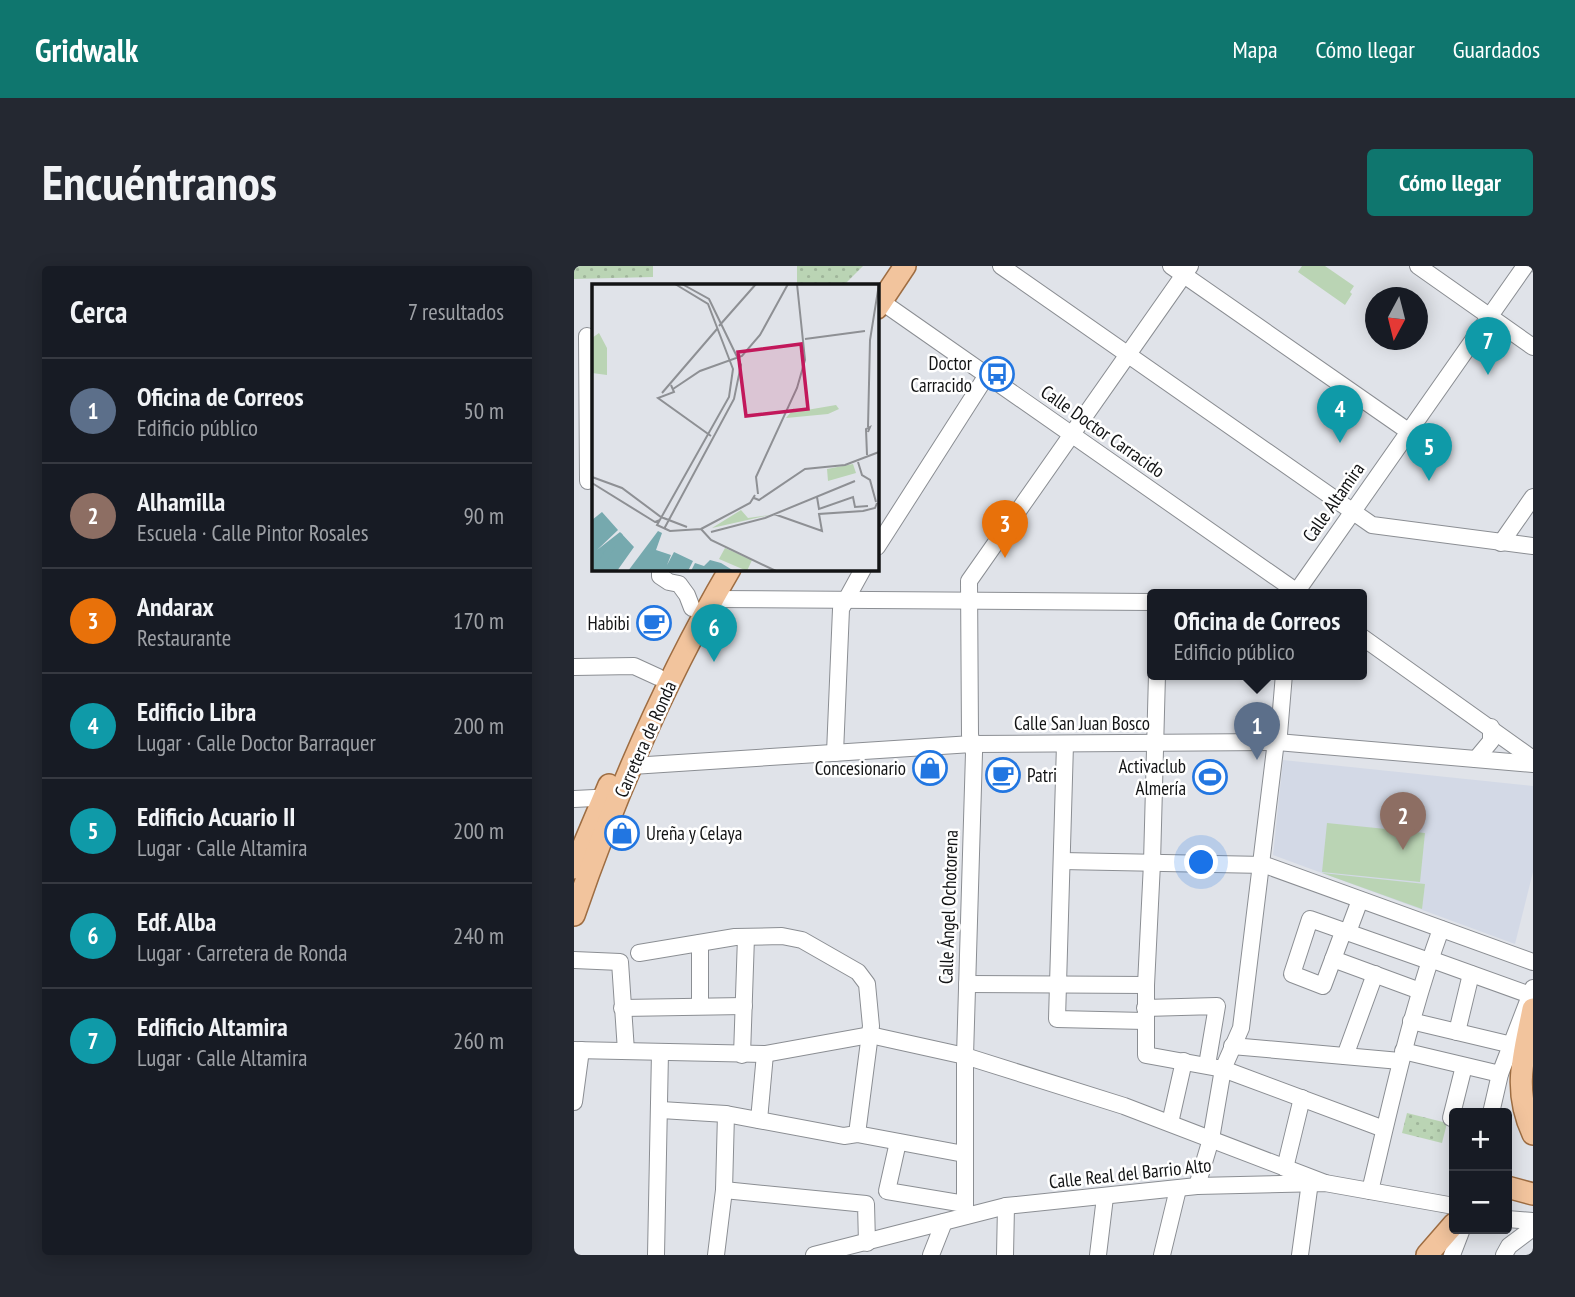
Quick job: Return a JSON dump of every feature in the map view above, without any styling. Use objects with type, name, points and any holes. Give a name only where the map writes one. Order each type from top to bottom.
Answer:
[{"type":"main road","points":[[878,308],[905,266]]},
{"type":"main road","name":"Carretera de Ronda","points":[[574,915],[611,797],[657,677],[712,570]]},
{"type":"main road","name":"Carretera de Ronda","points":[[574,868],[611,797],[632,766],[677,667],[729,570]]},
{"type":"main road","points":[[1532,997],[1520,1084],[1522,1107],[1533,1134]]},
{"type":"main road","points":[[1512,1188],[1533,1194]]},
{"type":"main road","points":[[1427,1255],[1449,1230]]},
{"type":"street","points":[[1001,266],[1372,525],[1533,546]]},
{"type":"street","points":[[1418,266],[1533,347]]},
{"type":"street","name":"Calle Altamira","points":[[1299,589],[1525,266]]},
{"type":"street","points":[[1182,269],[1408,432]]},
{"type":"street","name":"Calle Ángel Ochotorena","points":[[965,1210],[965,1056],[974,753],[970,735],[969,581],[1128,355],[1182,269]]},
{"type":"street","name":"Calle Doctor Carracido","points":[[878,308],[987,375],[1290,589]]},
{"type":"street","points":[[585,336],[585,481]]},
{"type":"street","points":[[878,545],[987,375]]},
{"type":"street","points":[[1501,542],[1533,496]]},
{"type":"street","points":[[660,570],[660,576],[679,584],[692,608]]},
{"type":"street","points":[[835,753],[841,609],[844,599],[862,570]]},
{"type":"street","points":[[712,599],[1147,602]]},
{"type":"street","points":[[1367,640],[1533,759]]},
{"type":"street","points":[[574,667],[634,666],[657,677]]},
{"type":"street","points":[[1157,680],[1153,863],[1145,1014],[1146,1055],[1223,1069],[1384,1129]]},
{"type":"street","points":[[1196,1186],[1211,1139],[1223,1069],[1241,1028],[1283,680]]},
{"type":"street","points":[[1476,759],[1491,741],[1491,727]]},
{"type":"street","name":"Calle San Juan Bosco","points":[[632,766],[972,744],[1157,743],[1277,743],[1533,764]]},
{"type":"street","points":[[1065,744],[1057,1019],[1145,1014],[1217,1006],[1207,1065]]},
{"type":"street","points":[[574,799],[611,797]]},
{"type":"street","points":[[1062,861],[1261,865],[1533,962]]},
{"type":"street","points":[[1360,900],[1348,932],[1342,935],[1323,986],[1291,974],[1310,919],[1348,932],[1429,960],[1471,974],[1532,997],[1500,1074],[1492,1108]]},
{"type":"street","points":[[1370,1191],[1411,1021],[1441,929]]},
{"type":"street","points":[[639,953],[746,937],[782,936],[802,940],[858,972],[867,984],[870,995],[870,1035],[857,1134]]},
{"type":"street","points":[[742,1055],[746,937]]},
{"type":"street","points":[[700,943],[700,1005]]},
{"type":"street","points":[[1333,959],[1420,991]]},
{"type":"street","points":[[574,960],[620,962],[626,1051]]},
{"type":"street","points":[[1345,1056],[1375,974]]},
{"type":"street","points":[[1457,1032],[1471,974]]},
{"type":"street","points":[[967,984],[1146,985]]},
{"type":"street","points":[[622,1008],[744,1006]]},
{"type":"street","points":[[1411,1021],[1512,1045]]},
{"type":"street","points":[[574,1102],[578,1050],[765,1054],[870,1035],[965,1056],[1124,1106],[1317,1182],[1300,1255]]},
{"type":"street","points":[[1233,1046],[1345,1056],[1402,1056],[1500,1074]]},
{"type":"street","points":[[656,1255],[661,1110],[660,1052]]},
{"type":"street","points":[[759,1120],[765,1054]]},
{"type":"street","points":[[1170,1123],[1184,1062]]},
{"type":"street","points":[[1454,1108],[1464,1066]]},
{"type":"street","points":[[1284,1168],[1302,1098]]},
{"type":"street","points":[[661,1110],[726,1114],[844,1136],[857,1134],[964,1154]]},
{"type":"street","points":[[716,1255],[724,1190],[726,1114]]},
{"type":"street","points":[[898,1142],[887,1192],[965,1210]]},
{"type":"street","name":"Calle Real del Barrio Alto","points":[[814,1255],[944,1222],[965,1210],[1196,1186],[1317,1182],[1449,1205]]},
{"type":"street","points":[[1162,1255],[1178,1189]]},
{"type":"street","points":[[724,1190],[866,1204],[867,1243]]},
{"type":"street","points":[[1098,1255],[1105,1197]]},
{"type":"street","points":[[1005,1255],[1006,1206]]},
{"type":"street","points":[[1512,1220],[1533,1222]]},
{"type":"street","points":[[931,1255],[944,1222]]},
{"type":"street","points":[[1504,1255],[1509,1247],[1533,1228]]},
{"type":"street","points":[[1452,1255],[1460,1234]]},
{"type":"shaded area","points":[[1283,760],[1533,786],[1533,872],[1515,944],[1273,855]]},
{"type":"green space","points":[[574,266],[653,266],[653,277],[574,279]]},
{"type":"green space","points":[[797,266],[863,266],[845,284],[797,284]]},
{"type":"green space","points":[[1302,266],[1325,266],[1354,286],[1345,305],[1298,272]]},
{"type":"green space","points":[[1327,823],[1425,833],[1420,882],[1322,872]]},
{"type":"green space","points":[[1322,873],[1425,884],[1422,909]]},
{"type":"green space","points":[[1407,1113],[1447,1123],[1442,1143],[1402,1133]]},
{"type":"place","name":"Doctor Carracido","points":[[997,374]]},
{"type":"place","name":"Edificio Altamira","points":[[1488,375]]},
{"type":"place","name":"Edificio Libra","points":[[1340,443]]},
{"type":"place","name":"Edificio Acuario II","points":[[1429,481]]},
{"type":"place","name":"Andarax","points":[[1005,558]]},
{"type":"place","name":"Habibi","points":[[654,623]]},
{"type":"place","name":"Edf. Alba","points":[[714,662]]},
{"type":"place","name":"Oficina de Correos","points":[[1257,760]]},
{"type":"place","name":"Concesionario","points":[[930,768]]},
{"type":"place","name":"Patri","points":[[1003,775]]},
{"type":"place","name":"Activaclub Almería","points":[[1210,777]]},
{"type":"place","name":"Ureña y Celaya","points":[[622,833]]},
{"type":"place","name":"Alhamilla","points":[[1403,850]]}]
